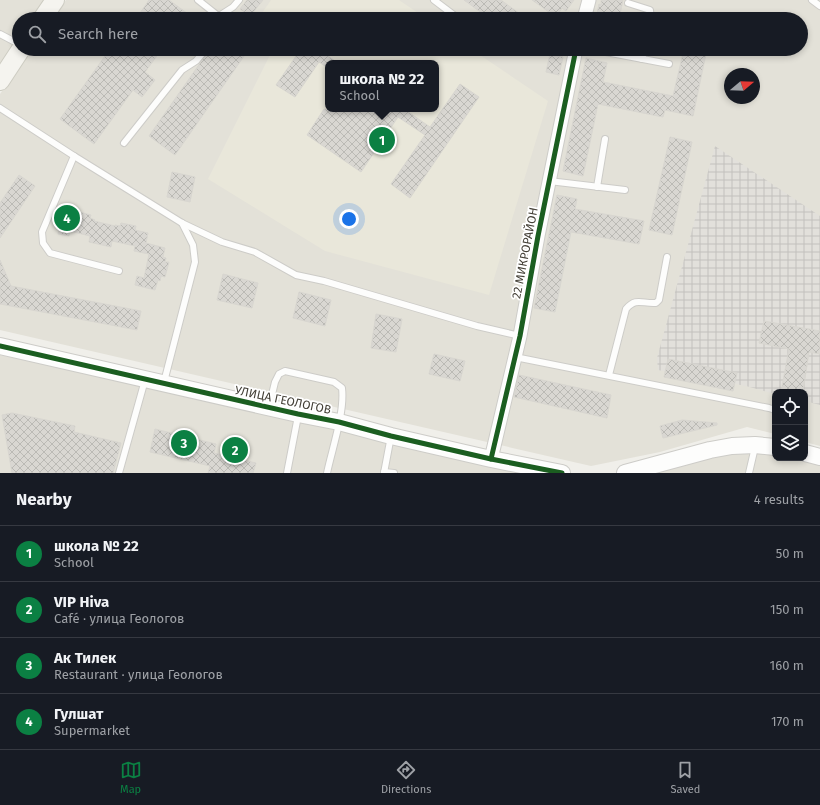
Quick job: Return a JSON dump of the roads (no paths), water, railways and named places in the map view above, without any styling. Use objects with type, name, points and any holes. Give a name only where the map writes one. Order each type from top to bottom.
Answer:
[{"type":"main road","points":[[47,12],[55,0]]},
{"type":"main road","points":[[0,81],[16,56]]},
{"type":"street","points":[[586,12],[589,0]]},
{"type":"street","name":"22 МИКРОРАЙОН","points":[[491,459],[520,336],[575,56]]},
{"type":"street","name":"УЛИЦА ГЕОЛОГОВ","points":[[0,346],[269,408],[339,422],[391,436],[491,459],[562,473]]},
{"type":"street","points":[[625,473],[710,450],[732,446],[755,445],[772,447]]},
{"type":"street","points":[[808,454],[820,457]]},
{"type":"lane","points":[[198,0],[213,12]]},
{"type":"lane","points":[[228,12],[239,0]]},
{"type":"lane","points":[[434,0],[450,12]]},
{"type":"lane","points":[[812,0],[820,6]]},
{"type":"lane","points":[[628,3],[650,10],[650,12]]},
{"type":"lane","points":[[0,34],[12,40]]},
{"type":"lane","points":[[124,143],[182,70],[196,61],[200,56]]},
{"type":"lane","points":[[626,56],[668,64]]},
{"type":"lane","points":[[0,108],[182,223],[222,242],[255,252],[296,275],[324,281],[477,326],[520,336]]},
{"type":"lane","points":[[597,187],[605,139]]},
{"type":"lane","points":[[74,156],[42,232],[43,244],[50,253],[119,271]]},
{"type":"lane","points":[[549,181],[625,190]]},
{"type":"lane","points":[[163,383],[195,262],[193,245],[182,223]]},
{"type":"lane","points":[[609,375],[626,308],[631,302],[637,301],[649,304],[656,303],[659,300],[667,257]]},
{"type":"lane","points":[[515,357],[772,409]]},
{"type":"lane","points":[[269,408],[275,382],[279,374],[286,371],[334,382],[342,388],[343,396],[339,422],[327,473]]},
{"type":"lane","points":[[118,473],[145,380]]},
{"type":"lane","points":[[287,473],[298,414]]},
{"type":"lane","points":[[391,436],[384,473],[394,473]]},
{"type":"lane","points":[[749,473],[755,445]]},
{"type":"place","name":"школа № 22","points":[[382,140]]},
{"type":"place","name":"Гулшат","points":[[67,218]]},
{"type":"place","name":"Ак Тилек","points":[[184,443]]},
{"type":"place","name":"VIP Hiva","points":[[235,450]]}]
